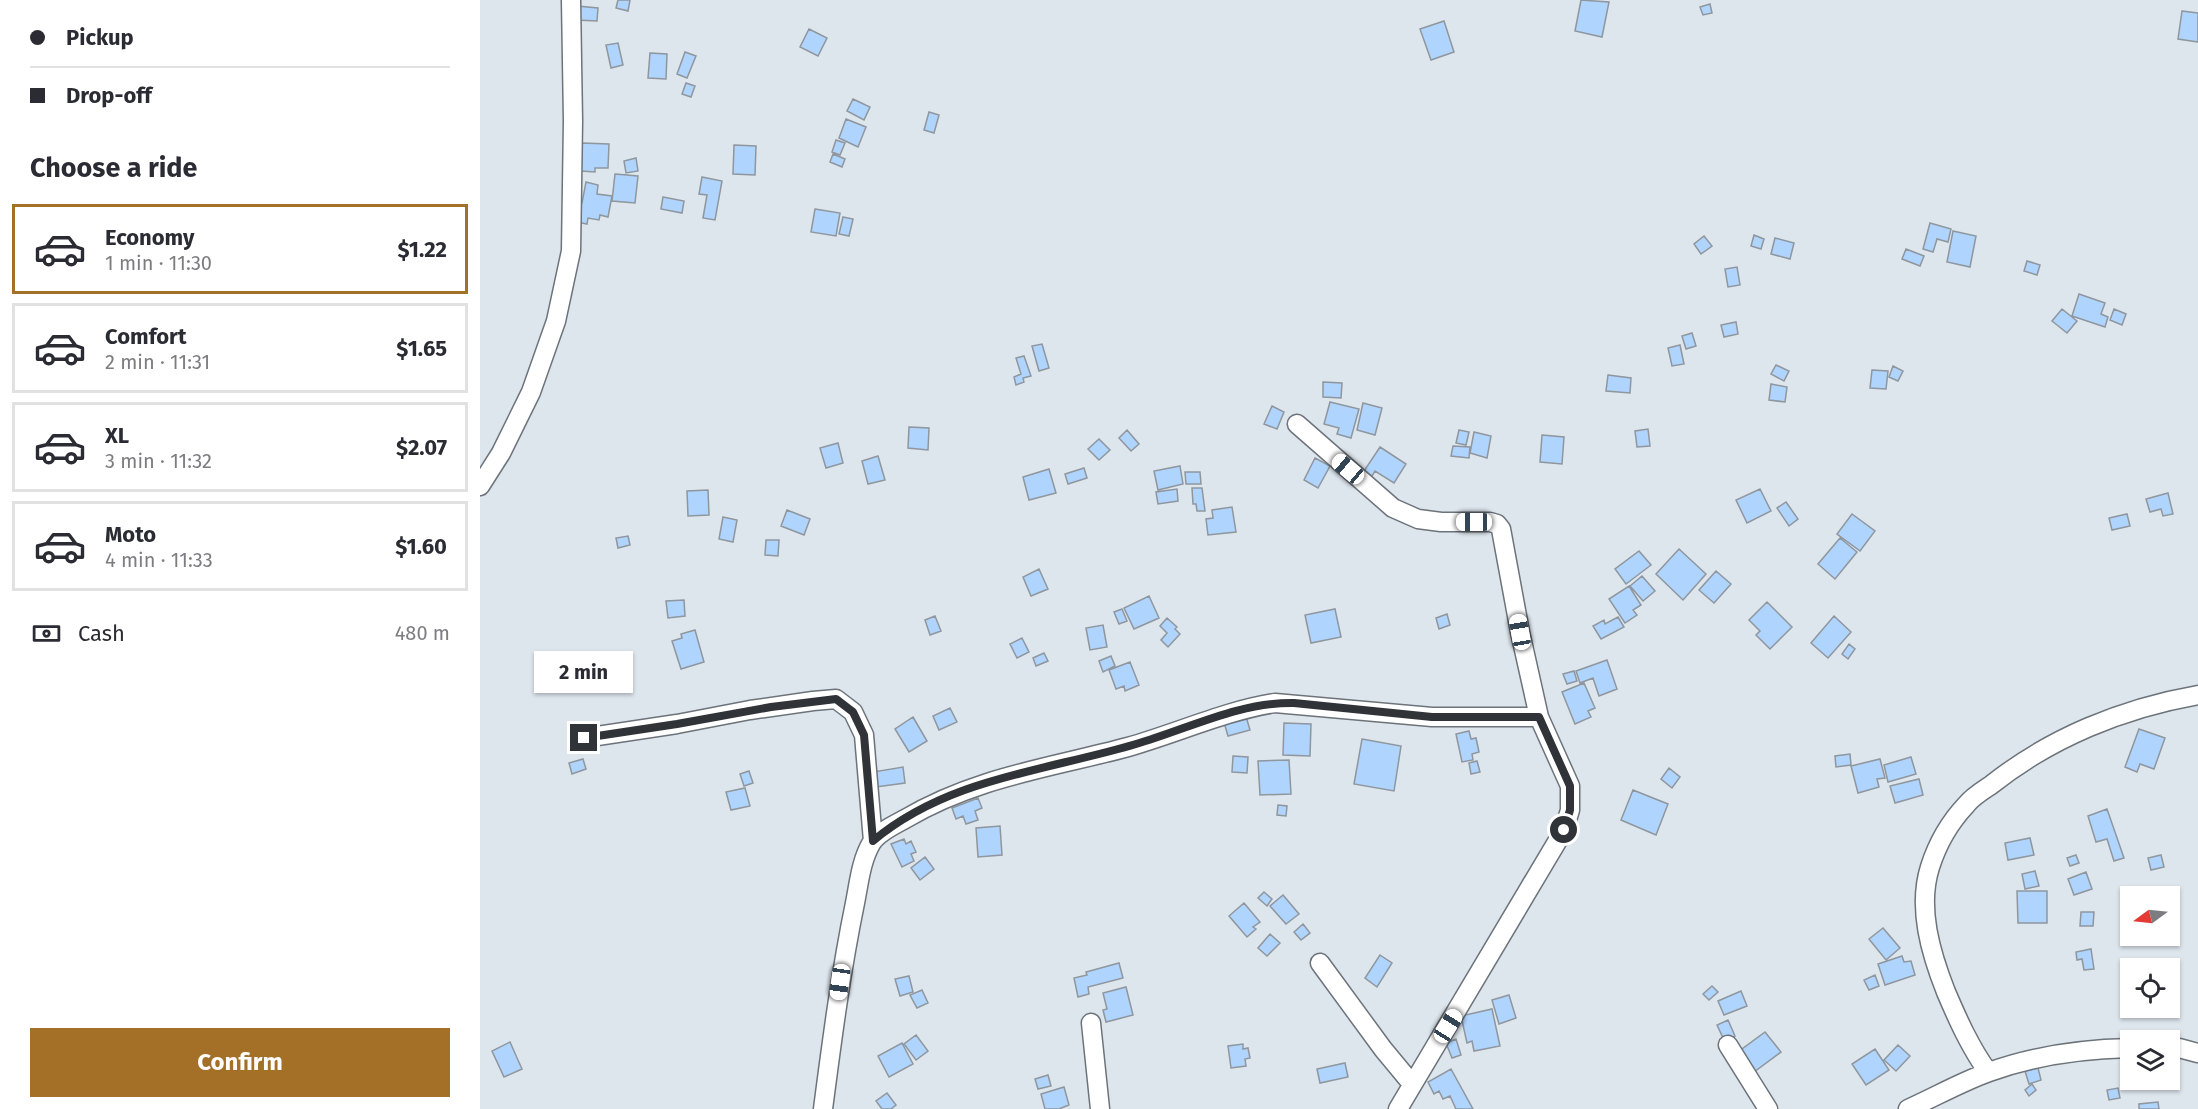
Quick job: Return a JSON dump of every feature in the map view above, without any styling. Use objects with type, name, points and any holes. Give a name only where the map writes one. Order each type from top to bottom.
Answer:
[{"type":"street","points":[[480,486],[501,453],[531,392],[556,321],[571,252],[573,121],[571,0]]},
{"type":"street","points":[[1297,424],[1393,508],[1418,519],[1442,522],[1490,522],[1497,524],[1501,529],[1539,717],[1570,786],[1570,810],[1564,830],[1398,1109]]},
{"type":"street","points":[[1988,1072],[1974,1053],[1959,1022],[1938,972],[1928,937],[1925,900],[1929,870],[1940,840],[1966,804],[2005,773],[2057,741],[2114,717],[2198,695]]},
{"type":"street","points":[[584,738],[781,705],[836,699],[853,712],[864,735],[873,841]]},
{"type":"street","points":[[823,1109],[843,960],[864,858],[873,841],[886,829],[911,815],[956,792],[1013,774],[1127,747],[1253,706],[1294,703],[1432,717],[1539,717]]},
{"type":"street","points":[[1320,963],[1383,1049],[1412,1084]]},
{"type":"street","points":[[1091,1023],[1100,1109]]},
{"type":"street","points":[[1728,1045],[1768,1109]]},
{"type":"street","points":[[1908,1109],[1988,1072],[2083,1050],[2120,1048]]},
{"type":"street","points":[[2180,1048],[2198,1053]]},
{"type":"building","points":[[618,0],[630,0],[628,11],[616,8]]},
{"type":"building","points":[[1581,0],[1609,2],[1602,37],[1575,31]]},
{"type":"building","points":[[1710,4],[1712,13],[1703,15],[1700,7]]},
{"type":"building","points":[[577,6],[598,8],[597,21],[576,20]]},
{"type":"building","points":[[2182,11],[2198,13],[2198,42],[2178,39]]},
{"type":"building","points":[[1444,21],[1454,52],[1431,60],[1420,29]]},
{"type":"building","points":[[809,29],[827,38],[818,56],[800,47]]},
{"type":"building","points":[[618,43],[623,65],[611,68],[606,45]]},
{"type":"building","points":[[685,52],[696,56],[687,78],[677,74]]},
{"type":"building","points":[[650,53],[667,54],[666,79],[648,78]]},
{"type":"building","points":[[686,83],[695,86],[691,97],[682,94]]},
{"type":"building","points":[[853,99],[870,107],[864,120],[847,111]]},
{"type":"building","points":[[929,112],[939,115],[934,133],[924,130]]},
{"type":"building","points":[[846,119],[866,127],[858,147],[839,138]]},
{"type":"building","points":[[836,140],[845,143],[840,155],[832,152]]},
{"type":"building","points":[[582,143],[609,144],[608,168],[595,168],[595,172],[581,171]]},
{"type":"building","points":[[734,145],[756,146],[755,175],[733,174]]},
{"type":"building","points":[[833,154],[845,159],[842,167],[830,162]]},
{"type":"building","points":[[636,158],[638,171],[626,173],[624,161]]},
{"type":"building","points":[[615,174],[638,176],[635,203],[612,201]]},
{"type":"building","points":[[702,177],[722,181],[715,220],[703,218],[707,195],[699,194]]},
{"type":"building","points":[[586,182],[598,185],[597,194],[612,196],[608,217],[600,215],[599,220],[588,218],[587,224],[572,221],[575,202],[582,203]]},
{"type":"building","points":[[663,197],[684,201],[682,213],[661,209]]},
{"type":"building","points":[[815,209],[840,213],[836,236],[811,232]]},
{"type":"building","points":[[843,217],[853,219],[849,236],[839,234]]},
{"type":"building","points":[[1930,223],[1951,229],[1948,242],[1937,239],[1933,252],[1923,249]]},
{"type":"building","points":[[1953,231],[1976,236],[1970,267],[1947,262]]},
{"type":"building","points":[[1754,235],[1764,239],[1761,249],[1751,246]]},
{"type":"building","points":[[1704,236],[1712,246],[1701,254],[1694,244]]},
{"type":"building","points":[[1775,238],[1794,243],[1790,259],[1771,254]]},
{"type":"building","points":[[1906,249],[1924,256],[1920,266],[1902,259]]},
{"type":"building","points":[[2027,261],[2040,265],[2037,275],[2024,271]]},
{"type":"building","points":[[1737,267],[1740,285],[1728,287],[1725,269]]},
{"type":"building","points":[[2079,294],[2105,303],[2101,314],[2108,317],[2105,327],[2072,316]]},
{"type":"building","points":[[2062,309],[2077,321],[2067,333],[2052,321]]},
{"type":"building","points":[[2114,309],[2126,314],[2122,325],[2110,320]]},
{"type":"building","points":[[1736,322],[1738,334],[1724,337],[1721,325]]},
{"type":"building","points":[[1692,333],[1696,346],[1686,349],[1682,336]]},
{"type":"building","points":[[1042,344],[1049,368],[1039,371],[1032,346]]},
{"type":"building","points":[[1680,345],[1684,364],[1672,366],[1668,348]]},
{"type":"building","points":[[1024,356],[1031,376],[1023,378],[1024,382],[1016,385],[1014,377],[1021,374],[1016,358]]},
{"type":"building","points":[[1776,365],[1789,371],[1784,381],[1771,374]]},
{"type":"building","points":[[1893,366],[1903,371],[1898,381],[1889,377]]},
{"type":"building","points":[[1872,370],[1888,371],[1886,389],[1870,388]]},
{"type":"building","points":[[1608,375],[1631,378],[1630,393],[1606,391]]},
{"type":"building","points":[[1323,382],[1342,383],[1341,398],[1323,397]]},
{"type":"building","points":[[1771,384],[1787,387],[1785,402],[1769,400]]},
{"type":"building","points":[[1330,402],[1359,409],[1351,438],[1337,434],[1339,428],[1324,424]]},
{"type":"building","points":[[1363,403],[1382,408],[1375,435],[1357,430]]},
{"type":"building","points":[[1272,406],[1284,412],[1277,429],[1264,424]]},
{"type":"building","points":[[909,427],[929,428],[928,450],[908,448]]},
{"type":"building","points":[[1648,429],[1650,446],[1637,447],[1635,431]]},
{"type":"building","points":[[1127,430],[1139,444],[1131,451],[1119,438]]},
{"type":"building","points":[[1459,430],[1469,432],[1466,445],[1456,443]]},
{"type":"building","points":[[1474,432],[1491,436],[1487,458],[1470,453]]},
{"type":"building","points":[[1542,435],[1564,437],[1562,464],[1540,462]]},
{"type":"building","points":[[1099,439],[1110,450],[1099,460],[1088,449]]},
{"type":"building","points":[[838,443],[843,463],[826,468],[820,448]]},
{"type":"building","points":[[1453,446],[1470,447],[1469,458],[1451,456]]},
{"type":"building","points":[[1380,447],[1406,464],[1394,483],[1375,471],[1372,476],[1364,471]]},
{"type":"building","points":[[878,456],[885,480],[868,484],[862,461]]},
{"type":"building","points":[[1315,458],[1330,466],[1318,488],[1304,480]]},
{"type":"building","points":[[1180,466],[1183,484],[1158,490],[1154,471]]},
{"type":"building","points":[[1084,468],[1087,478],[1068,484],[1065,474]]},
{"type":"building","points":[[1049,469],[1056,493],[1029,500],[1023,477]]},
{"type":"building","points":[[1185,472],[1200,472],[1201,484],[1186,484]]},
{"type":"building","points":[[1192,488],[1202,488],[1205,511],[1197,511],[1196,504],[1193,504]]},
{"type":"building","points":[[1177,489],[1178,501],[1158,504],[1156,492]]},
{"type":"building","points":[[1760,489],[1771,511],[1747,523],[1736,500]]},
{"type":"building","points":[[708,490],[709,515],[688,516],[687,491]]},
{"type":"building","points":[[2168,493],[2173,514],[2163,516],[2161,509],[2150,512],[2146,499]]},
{"type":"building","points":[[1786,502],[1798,519],[1789,526],[1777,508]]},
{"type":"building","points":[[1232,507],[1236,532],[1208,535],[1206,519],[1213,518],[1212,510]]},
{"type":"building","points":[[787,510],[810,519],[804,535],[781,526]]},
{"type":"building","points":[[1852,514],[1875,531],[1860,551],[1837,534]]},
{"type":"building","points":[[2127,514],[2130,526],[2112,530],[2109,518]]},
{"type":"building","points":[[723,517],[737,520],[733,542],[719,539]]},
{"type":"building","points":[[628,536],[630,545],[618,548],[616,538]]},
{"type":"building","points":[[1840,538],[1857,552],[1835,579],[1818,564]]},
{"type":"building","points":[[766,540],[779,540],[778,556],[765,555]]},
{"type":"building","points":[[1679,549],[1706,574],[1683,600],[1656,574]]},
{"type":"building","points":[[1639,551],[1651,565],[1626,584],[1615,569]]},
{"type":"building","points":[[1039,569],[1048,589],[1031,596],[1023,577]]},
{"type":"building","points":[[1716,571],[1731,584],[1714,603],[1699,590]]},
{"type":"building","points":[[1642,576],[1655,591],[1643,601],[1630,586]]},
{"type":"building","points":[[1629,586],[1641,605],[1633,610],[1637,615],[1625,623],[1609,599]]},
{"type":"building","points":[[1149,596],[1159,618],[1134,629],[1124,608]]},
{"type":"building","points":[[684,600],[685,616],[668,618],[666,601]]},
{"type":"building","points":[[1767,602],[1792,627],[1770,649],[1756,635],[1760,631],[1749,620]]},
{"type":"building","points":[[1122,609],[1127,621],[1119,624],[1114,612]]},
{"type":"building","points":[[1335,609],[1341,637],[1311,643],[1305,615]]},
{"type":"building","points":[[1447,614],[1450,625],[1439,629],[1436,618]]},
{"type":"building","points":[[935,616],[941,631],[930,635],[925,620]]},
{"type":"building","points":[[1834,616],[1851,632],[1828,658],[1811,643]]},
{"type":"building","points":[[1618,617],[1624,627],[1601,639],[1593,626],[1604,620],[1605,624]]},
{"type":"building","points":[[1167,618],[1177,627],[1175,629],[1180,634],[1168,647],[1161,640],[1167,633],[1160,626]]},
{"type":"building","points":[[1103,625],[1107,647],[1090,650],[1086,628]]},
{"type":"building","points":[[695,630],[704,662],[681,669],[672,641],[682,638],[681,634]]},
{"type":"building","points":[[1022,638],[1029,652],[1017,658],[1010,644]]},
{"type":"building","points":[[1849,644],[1855,649],[1848,659],[1842,654]]},
{"type":"building","points":[[1044,653],[1048,661],[1036,666],[1033,658]]},
{"type":"building","points":[[1111,656],[1115,666],[1103,672],[1099,661]]},
{"type":"building","points":[[1607,660],[1617,689],[1599,696],[1593,678],[1580,683],[1576,671]]},
{"type":"building","points":[[1130,662],[1139,685],[1125,691],[1124,686],[1116,689],[1109,670]]},
{"type":"building","points":[[1574,671],[1577,681],[1567,684],[1563,674]]},
{"type":"building","points":[[1584,683],[1595,708],[1588,711],[1591,717],[1575,724],[1562,692]]},
{"type":"building","points":[[950,708],[957,722],[939,730],[933,716]]},
{"type":"building","points":[[1245,713],[1250,730],[1228,736],[1223,719]]},
{"type":"building","points":[[913,717],[927,741],[909,752],[895,729]]},
{"type":"building","points":[[1284,723],[1311,724],[1310,756],[1283,755]]},
{"type":"building","points":[[2139,729],[2165,738],[2154,769],[2140,764],[2137,772],[2125,767]]},
{"type":"building","points":[[1469,731],[1471,739],[1476,738],[1479,752],[1472,754],[1473,760],[1462,762],[1456,734]]},
{"type":"building","points":[[1362,739],[1401,746],[1394,791],[1354,784]]},
{"type":"building","points":[[1850,754],[1851,765],[1836,767],[1835,756]]},
{"type":"building","points":[[1233,756],[1248,757],[1247,773],[1232,772]]},
{"type":"building","points":[[1911,757],[1916,774],[1888,782],[1884,765]]},
{"type":"building","points":[[583,759],[586,769],[572,774],[569,763]]},
{"type":"building","points":[[1880,759],[1885,778],[1877,779],[1879,787],[1858,793],[1851,766]]},
{"type":"building","points":[[1289,760],[1291,794],[1260,795],[1258,761]]},
{"type":"building","points":[[1477,761],[1480,772],[1471,774],[1469,763]]},
{"type":"building","points":[[903,767],[905,783],[876,787],[873,772]]},
{"type":"building","points":[[1669,768],[1680,777],[1672,788],[1661,779]]},
{"type":"building","points":[[749,771],[753,783],[744,786],[740,774]]},
{"type":"building","points":[[1919,779],[1923,795],[1895,803],[1890,786]]},
{"type":"building","points":[[745,788],[750,806],[731,810],[726,792]]},
{"type":"building","points":[[1633,790],[1668,804],[1656,835],[1621,820]]},
{"type":"building","points":[[978,798],[982,808],[975,811],[978,820],[966,824],[963,816],[956,819],[952,808]]},
{"type":"building","points":[[1278,805],[1287,806],[1286,816],[1277,815]]},
{"type":"building","points":[[2107,809],[2124,858],[2114,861],[2107,839],[2096,842],[2088,816]]},
{"type":"building","points":[[1000,826],[1002,855],[978,857],[976,828]]},
{"type":"building","points":[[2030,838],[2034,855],[2008,860],[2005,843]]},
{"type":"building","points":[[904,839],[906,844],[911,841],[916,852],[911,854],[914,861],[902,867],[891,844]]},
{"type":"building","points":[[2076,855],[2079,863],[2070,866],[2067,858]]},
{"type":"building","points":[[2161,855],[2164,867],[2151,870],[2148,858]]},
{"type":"building","points":[[925,857],[934,869],[920,880],[911,868]]},
{"type":"building","points":[[2035,871],[2039,886],[2025,889],[2022,874]]},
{"type":"building","points":[[2086,872],[2092,889],[2074,895],[2068,879]]},
{"type":"building","points":[[2017,891],[2047,891],[2047,923],[2018,923]]},
{"type":"building","points":[[1264,892],[1272,899],[1267,906],[1258,898]]},
{"type":"building","points":[[1283,895],[1299,914],[1286,924],[1270,906]]},
{"type":"building","points":[[1244,903],[1260,922],[1253,927],[1256,929],[1247,937],[1229,916]]},
{"type":"building","points":[[2081,912],[2094,912],[2093,926],[2080,926]]},
{"type":"building","points":[[1303,924],[1310,933],[1301,940],[1294,932]]},
{"type":"building","points":[[1883,928],[1900,948],[1886,960],[1869,939]]},
{"type":"building","points":[[1270,934],[1280,943],[1267,956],[1258,948]]},
{"type":"building","points":[[2091,949],[2094,969],[2084,970],[2082,959],[2077,960],[2076,952]]},
{"type":"building","points":[[1380,955],[1392,963],[1377,987],[1365,978]]},
{"type":"building","points":[[1902,956],[1904,962],[1911,961],[1915,975],[1885,985],[1878,964]]},
{"type":"building","points":[[1119,963],[1123,978],[1088,987],[1089,994],[1078,997],[1074,978],[1087,975],[1086,972]]},
{"type":"building","points":[[1875,975],[1879,986],[1869,990],[1864,980]]},
{"type":"building","points":[[909,976],[913,992],[900,996],[895,979]]},
{"type":"building","points":[[1712,986],[1718,992],[1709,1000],[1703,994]]},
{"type":"building","points":[[1126,987],[1133,1015],[1106,1022],[1103,1010],[1107,1009],[1103,993]]},
{"type":"building","points":[[922,990],[928,1003],[917,1008],[910,995]]},
{"type":"building","points":[[1741,991],[1747,1006],[1724,1015],[1718,1001]]},
{"type":"building","points":[[1509,995],[1516,1018],[1499,1024],[1492,1000]]},
{"type":"building","points":[[1492,1009],[1500,1046],[1474,1051],[1472,1041],[1467,1043],[1461,1016]]},
{"type":"building","points":[[1728,1020],[1735,1036],[1724,1040],[1717,1025]]},
{"type":"building","points":[[1765,1032],[1781,1052],[1754,1072],[1738,1052]]},
{"type":"building","points":[[916,1035],[928,1051],[916,1060],[904,1044]]},
{"type":"building","points":[[1456,1039],[1461,1055],[1452,1058],[1446,1043]]},
{"type":"building","points":[[510,1042],[522,1069],[504,1077],[492,1051]]},
{"type":"building","points":[[902,1043],[913,1064],[889,1077],[878,1056]]},
{"type":"building","points":[[1243,1044],[1243,1049],[1248,1048],[1250,1058],[1245,1059],[1246,1066],[1231,1068],[1228,1046]]},
{"type":"building","points":[[1898,1045],[1910,1056],[1896,1071],[1884,1060]]},
{"type":"building","points":[[1875,1049],[1889,1070],[1866,1085],[1852,1064]]},
{"type":"building","points":[[1345,1063],[1348,1077],[1320,1083],[1317,1069]]},
{"type":"building","points":[[2038,1068],[2041,1080],[2029,1084],[2025,1071]]},
{"type":"building","points":[[1451,1069],[1473,1109],[1456,1109],[1450,1096],[1443,1099],[1439,1091],[1434,1094],[1428,1082]]},
{"type":"building","points":[[1048,1075],[1051,1086],[1038,1089],[1035,1079]]},
{"type":"building","points":[[2032,1084],[2036,1090],[2029,1096],[2025,1090]]},
{"type":"building","points":[[1064,1087],[1069,1105],[1059,1109],[1045,1109],[1041,1094]]},
{"type":"building","points":[[2118,1088],[2120,1098],[2109,1100],[2107,1090]]},
{"type":"building","points":[[887,1093],[896,1105],[891,1109],[882,1109],[876,1101]]},
{"type":"building","points":[[2158,1102],[2159,1109],[2139,1109],[2139,1104]]},
{"type":"route","points":[[584,738],[750,710],[836,699],[853,712],[864,735],[873,841],[886,829],[956,792],[1013,774],[1127,747],[1253,706],[1294,703],[1432,717],[1539,717],[1570,786],[1570,810],[1564,830]]}]
